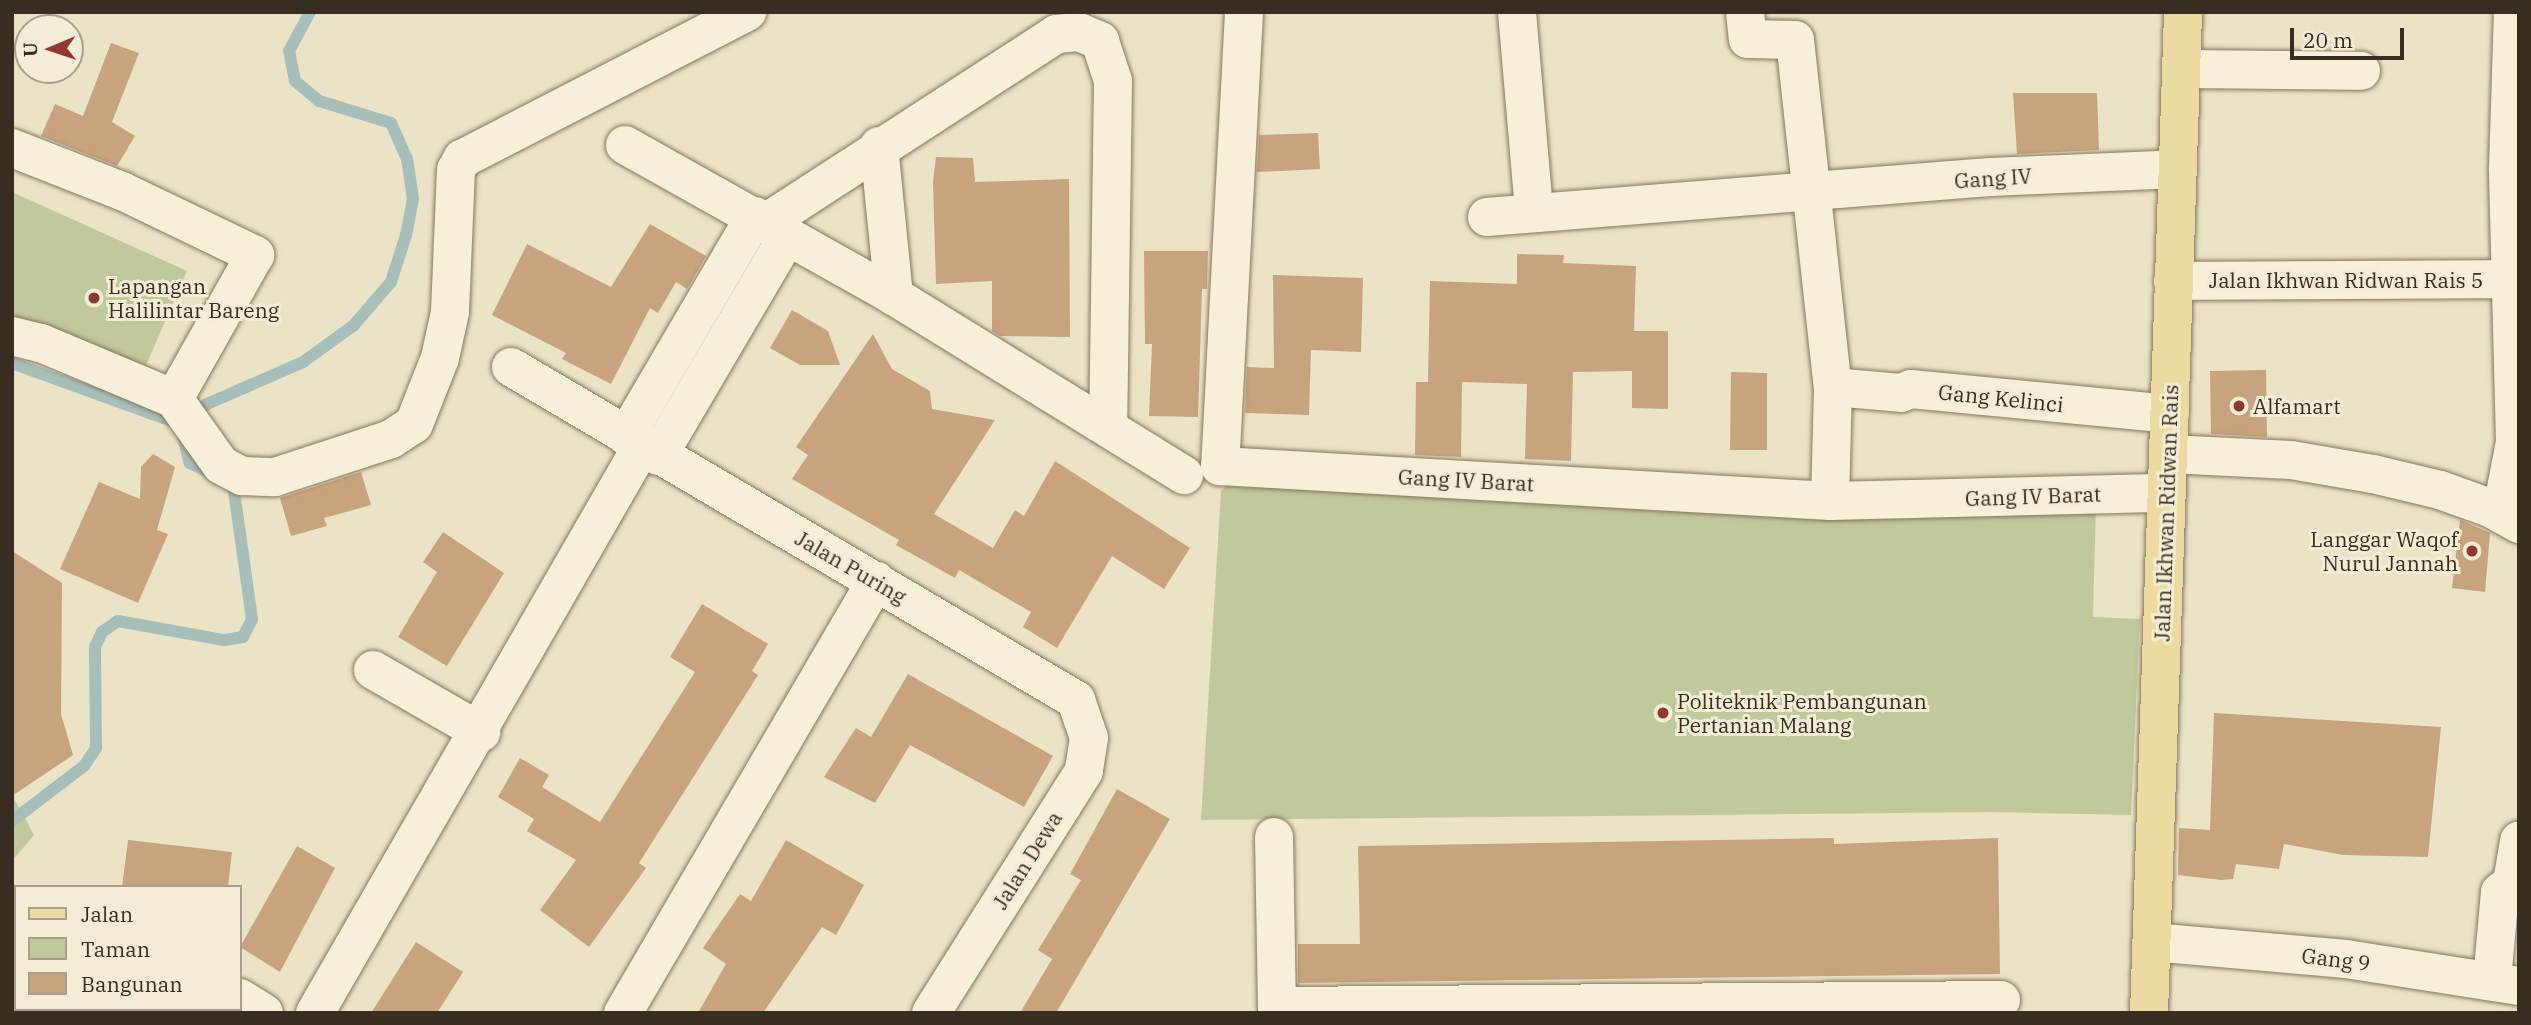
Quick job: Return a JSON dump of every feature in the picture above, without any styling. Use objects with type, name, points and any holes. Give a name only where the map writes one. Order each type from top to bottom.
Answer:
[{"type":"main road","name":"Jalan Ikhwan Ridwan Rais","points":[[2149,1013],[2183,12]]},
{"type":"street","points":[[12,336],[41,343],[174,399],[221,465],[242,476],[275,477],[391,439],[414,424],[440,358],[450,312],[456,170],[462,159],[747,12]]},
{"type":"street","name":"Gang IV Barat","points":[[1244,12],[1220,466],[1830,501],[2167,493]]},
{"type":"street","points":[[1517,12],[1534,212]]},
{"type":"street","points":[[1745,12],[1748,39],[1795,40],[1833,387],[1830,501]]},
{"type":"street","points":[[2169,454],[2291,460],[2359,471],[2440,489],[2510,519],[2517,442],[2515,279],[2508,168],[2515,19]]},
{"type":"street","points":[[315,1013],[481,732],[770,224],[879,146],[1056,34],[1079,32],[1100,41],[1113,81],[1108,427]]},
{"type":"street","points":[[2181,69],[2361,71]]},
{"type":"street","points":[[625,145],[894,296],[1184,475]]},
{"type":"street","points":[[879,146],[894,296]]},
{"type":"street","points":[[12,148],[122,191],[255,254],[174,399]]},
{"type":"street","name":"Gang IV","points":[[1487,217],[1810,192],[2178,169]]},
{"type":"street","name":"Jalan Ikhwan Ridwan Rais 5","points":[[2173,281],[2515,279]]},
{"type":"street","name":"Jalan Puring","points":[[510,367],[1076,700]]},
{"type":"street","name":"Gang Kelinci","points":[[1833,387],[1901,393],[1911,389],[2170,414]]},
{"type":"street","points":[[622,1013],[876,580]]},
{"type":"street","points":[[373,670],[481,732]]},
{"type":"street","name":"Jalan Dewa","points":[[931,1013],[1084,771],[1089,738],[1076,700]]},
{"type":"street","points":[[1274,837],[1277,1009],[2001,1000]]},
{"type":"street","points":[[2505,983],[2500,892],[2512,883],[2519,841]]},
{"type":"street","name":"Gang 9","points":[[2152,942],[2346,959],[2505,983]]},
{"type":"street","points":[[242,999],[264,1013]]},
{"type":"green space","name":"Lapangan Halilintar Bareng","points":[[12,192],[187,271],[141,377],[12,326]]},
{"type":"green space","points":[[1239,474],[2096,504],[2093,617],[2140,619],[2131,815],[1990,812],[1201,820],[1221,491]]},
{"type":"green space","points":[[12,795],[34,835],[12,861]]},
{"type":"building","points":[[111,43],[139,53],[112,122],[135,136],[117,166],[41,136],[55,104],[83,116]]},
{"type":"building","points":[[2013,93],[2097,93],[2099,150],[2017,154]]},
{"type":"building","points":[[1318,133],[1320,169],[1257,172],[1259,135]]},
{"type":"building","points":[[936,157],[973,158],[975,182],[1069,179],[1070,337],[1000,336],[992,331],[992,281],[936,284],[933,182]]},
{"type":"building","points":[[650,224],[706,256],[687,289],[676,282],[658,313],[650,308],[611,384],[562,359],[566,353],[492,315],[527,244],[611,287]]},
{"type":"building","points":[[1144,251],[1208,251],[1207,289],[1202,289],[1198,417],[1149,416],[1152,344],[1145,344]]},
{"type":"building","points":[[1517,254],[1564,255],[1563,263],[1636,266],[1634,331],[1668,331],[1668,409],[1632,408],[1632,371],[1573,372],[1571,461],[1525,459],[1527,384],[1462,382],[1461,457],[1415,455],[1416,382],[1428,382],[1430,281],[1517,284]]},
{"type":"building","points":[[1273,275],[1363,278],[1361,352],[1311,350],[1309,415],[1245,413],[1247,367],[1274,368]]},
{"type":"building","points":[[792,310],[828,331],[840,365],[800,365],[770,348]]},
{"type":"building","points":[[873,334],[892,369],[930,391],[932,409],[995,420],[934,514],[993,548],[1015,510],[1024,516],[1055,461],[1190,548],[1164,589],[1112,556],[1057,648],[1023,627],[1031,612],[959,570],[955,578],[896,545],[899,540],[792,479],[808,455],[796,447]]},
{"type":"building","name":"Alfamart","points":[[2266,370],[2267,437],[2211,434],[2210,371]]},
{"type":"building","points":[[1731,372],[1767,373],[1767,450],[1730,450]]},
{"type":"building","points":[[153,454],[175,467],[157,530],[168,534],[138,603],[60,569],[99,482],[140,499],[141,467]]},
{"type":"building","points":[[361,472],[371,505],[324,518],[327,526],[291,536],[280,498]]},
{"type":"building","name":"Langgar Waqof Nurul Jannah","points":[[2460,520],[2490,533],[2485,592],[2452,588]]},
{"type":"building","points":[[443,532],[504,573],[447,666],[398,637],[437,572],[423,562]]},
{"type":"building","points":[[12,551],[62,583],[61,714],[73,755],[12,796]]},
{"type":"building","points":[[702,604],[768,644],[752,671],[758,675],[639,863],[646,868],[589,947],[540,910],[576,860],[527,831],[534,819],[498,797],[520,758],[549,775],[542,787],[600,822],[695,672],[670,657]]},
{"type":"building","points":[[908,674],[1053,756],[1024,807],[910,745],[875,803],[824,777],[856,728],[871,737]]},
{"type":"building","points":[[2214,713],[2441,727],[2428,857],[2343,855],[2284,844],[2279,869],[2236,864],[2233,879],[2221,880],[2178,875],[2179,828],[2210,830]]},
{"type":"building","points":[[1117,789],[1170,819],[1056,1013],[1020,1013],[1052,959],[1038,950],[1081,880],[1070,874]]},
{"type":"building","points":[[1834,838],[1834,844],[1998,838],[2000,974],[1298,983],[1298,944],[1360,944],[1358,846]]},
{"type":"building","points":[[128,840],[232,852],[228,885],[122,885]]},
{"type":"building","points":[[786,840],[864,885],[836,935],[822,927],[763,1013],[698,1013],[726,964],[703,948],[740,894],[751,901]]},
{"type":"building","points":[[297,846],[335,868],[280,972],[242,948],[242,943]]},
{"type":"building","points":[[416,942],[463,972],[437,1013],[371,1013]]},
{"type":"waterway","points":[[193,416],[207,404],[303,362],[353,326],[391,282],[406,235],[413,199],[407,159],[391,123],[319,101],[295,81],[289,51],[310,12]]},
{"type":"waterway","points":[[12,363],[180,424]]},
{"type":"waterway","points":[[181,428],[190,463],[213,474]]},
{"type":"waterway","points":[[12,821],[84,766],[96,748],[95,647],[102,632],[118,621],[224,640],[243,637],[252,619],[233,483]]},
{"type":"place","name":"Lapangan Halilintar Bareng","points":[[94,298]]},
{"type":"place","name":"Alfamart","points":[[2239,406]]},
{"type":"place","name":"Langgar Waqof Nurul Jannah","points":[[2472,551]]},
{"type":"place","name":"Politeknik Pembangunan Pertanian Malang","points":[[1663,713]]}]
